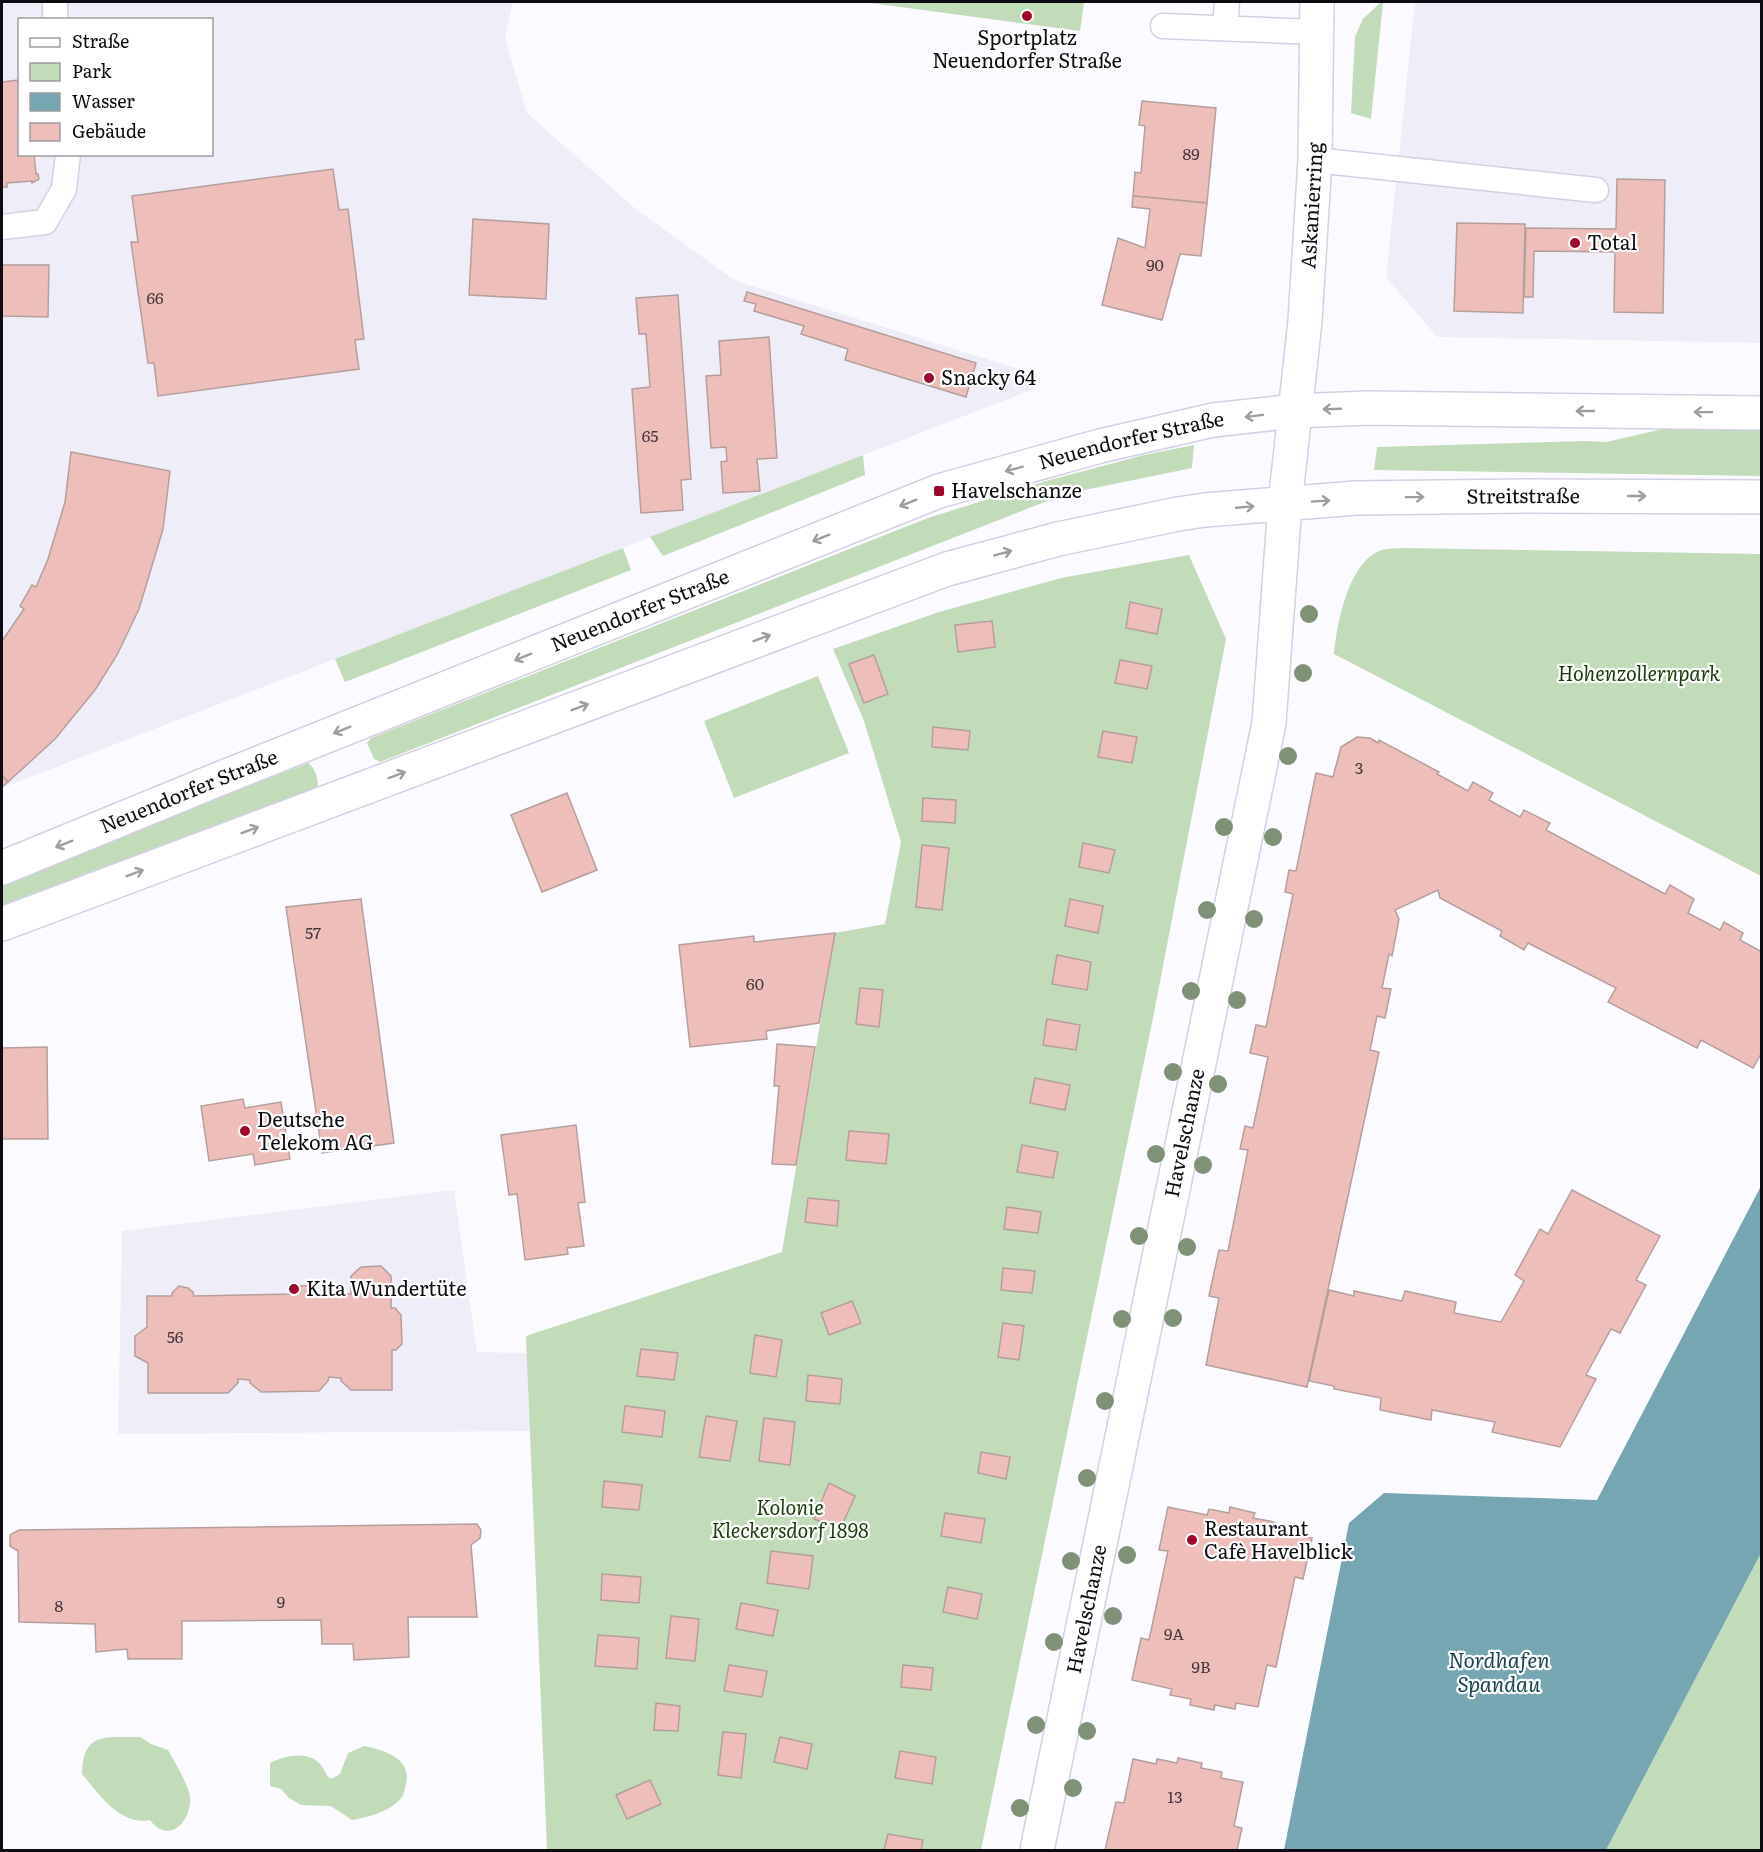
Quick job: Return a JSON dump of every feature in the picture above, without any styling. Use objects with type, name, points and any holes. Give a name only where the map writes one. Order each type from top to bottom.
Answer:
[{"type":"main road","name":"Askanierring","points":[[1295,411],[1305,321],[1315,160],[1317,17]]},
{"type":"main road","points":[[1295,411],[1368,408],[1761,412]]},
{"type":"main road","name":"Havelschanze","points":[[1037,1851],[1269,723],[1285,504],[1295,411]]},
{"type":"main road","name":"Neuendorfer Straße","points":[[2,868],[939,491],[1100,446],[1213,420],[1295,411]]},
{"type":"main road","name":"Streitstraße","points":[[1285,504],[1356,498],[1761,496]]},
{"type":"main road","points":[[2,924],[946,569],[1058,539],[1178,514],[1285,504]]},
{"type":"lane","points":[[55,2],[55,18]]},
{"type":"lane","points":[[1225,28],[1227,2]]},
{"type":"lane","points":[[1163,26],[1225,28],[1317,17]]},
{"type":"lane","points":[[2,227],[45,222],[64,189],[68,156]]},
{"type":"lane","points":[[1315,160],[1596,190]]},
{"type":"shaded area","points":[[2,2],[513,2],[505,38],[527,113],[637,210],[736,281],[1038,375],[1034,389],[2,788]]},
{"type":"shaded area","points":[[1415,2],[1761,2],[1761,343],[1437,337],[1386,277]]},
{"type":"shaded area","name":"Kita Wundertüte","points":[[454,1190],[477,1352],[527,1353],[530,1431],[118,1434],[122,1231]]},
{"type":"green space","name":"Sportplatz Neuendorfer Straße","points":[[863,2],[1084,2],[1080,31]]},
{"type":"green space","points":[[1383,2],[1371,119],[1351,113],[1355,37],[1363,19]]},
{"type":"green space","points":[[1663,429],[1761,430],[1761,476],[1374,470],[1377,447],[1606,442]]},
{"type":"green space","points":[[1194,445],[1192,468],[1065,494],[380,762],[374,759],[367,743],[371,738],[928,518],[1046,481],[1144,455]]},
{"type":"green space","points":[[863,455],[865,475],[663,556],[650,537]]},
{"type":"green space","points":[[623,548],[631,570],[345,682],[335,659]]},
{"type":"green space","name":"Hohenzollernpark","points":[[1402,548],[1761,554],[1761,876],[1334,654],[1341,612],[1359,568],[1379,551]]},
{"type":"green space","name":"Kolonie Kleckersdorf 1898","points":[[1189,555],[1226,639],[1152,1023],[981,1850],[547,1850],[526,1336],[782,1252],[835,933],[885,924],[901,842],[864,721],[833,649],[939,612],[1061,578]]},
{"type":"green space","points":[[818,676],[849,753],[734,798],[704,721]]},
{"type":"green space","points":[[308,763],[317,777],[318,786],[315,788],[2,908],[2,882]]},
{"type":"green space","points":[[1761,1553],[1761,1850],[1606,1850]]},
{"type":"green space","points":[[140,1737],[168,1750],[187,1787],[190,1806],[183,1821],[172,1830],[165,1831],[150,1820],[139,1821],[120,1813],[103,1799],[82,1774],[83,1760],[92,1743],[107,1738]]},
{"type":"green space","points":[[364,1746],[395,1757],[405,1768],[407,1775],[402,1797],[379,1813],[352,1820],[331,1806],[301,1805],[289,1798],[281,1789],[270,1786],[270,1763],[276,1760],[295,1756],[309,1757],[320,1764],[331,1779],[340,1774],[348,1753]]},
{"type":"water","name":"Nordhafen Spandau","points":[[1761,1186],[1761,1553],[1606,1850],[1284,1850],[1349,1523],[1384,1493],[1597,1500]]},
{"type":"building","points":[[18,80],[18,156],[34,156],[36,174],[39,179],[32,183],[32,181],[7,183],[7,187],[2,187],[2,82]]},
{"type":"building","points":[[1142,101],[1216,108],[1207,203],[1133,196],[1135,172],[1141,173],[1145,126],[1139,125]]},
{"type":"building","points":[[333,169],[339,210],[348,209],[364,339],[355,340],[359,369],[158,396],[154,363],[148,363],[131,242],[138,242],[132,196]]},
{"type":"building","points":[[1617,179],[1665,180],[1663,313],[1614,312],[1615,252],[1534,251],[1533,297],[1524,297],[1526,228],[1616,229]]},
{"type":"building","points":[[1133,196],[1207,203],[1201,256],[1180,254],[1162,320],[1102,305],[1118,238],[1145,248],[1150,209],[1132,207]]},
{"type":"building","points":[[473,219],[549,224],[546,299],[469,295]]},
{"type":"building","points":[[1457,223],[1525,224],[1523,313],[1454,311]]},
{"type":"building","points":[[2,265],[49,265],[48,317],[2,316]]},
{"type":"building","points":[[747,292],[976,363],[966,397],[845,360],[848,349],[801,334],[804,326],[754,311],[756,304],[744,301]]},
{"type":"building","points":[[678,295],[691,479],[681,480],[683,510],[641,513],[632,389],[650,387],[646,334],[639,334],[636,298]]},
{"type":"building","points":[[769,337],[777,458],[757,459],[760,491],[723,493],[721,462],[727,461],[726,447],[711,448],[706,376],[721,375],[719,341]]},
{"type":"building","points":[[71,452],[170,471],[163,529],[139,609],[117,655],[95,690],[55,739],[8,782],[2,775],[2,641],[24,609],[20,606],[32,585],[36,587],[48,559],[65,502]]},
{"type":"building","points":[[1130,602],[1162,609],[1157,634],[1126,628]]},
{"type":"building","points":[[992,621],[995,647],[958,652],[955,625]]},
{"type":"building","points":[[874,655],[888,694],[864,703],[849,664]]},
{"type":"building","points":[[1120,660],[1152,666],[1147,689],[1115,683]]},
{"type":"building","points":[[933,727],[970,731],[968,750],[932,747]]},
{"type":"building","points":[[1103,731],[1137,737],[1132,763],[1098,757]]},
{"type":"building","points":[[1357,737],[1370,738],[1378,743],[1379,740],[1439,772],[1437,774],[1468,791],[1473,782],[1493,793],[1489,800],[1520,817],[1524,810],[1550,823],[1546,830],[1665,894],[1670,885],[1694,899],[1688,913],[1720,930],[1724,922],[1743,933],[1740,940],[1762,952],[1762,1052],[1753,1068],[1701,1040],[1697,1048],[1608,1002],[1616,988],[1528,943],[1524,950],[1500,936],[1502,931],[1440,898],[1438,890],[1395,910],[1399,919],[1392,956],[1389,954],[1382,988],[1391,989],[1385,1018],[1377,1016],[1370,1050],[1379,1052],[1307,1387],[1206,1365],[1219,1298],[1209,1296],[1219,1250],[1228,1251],[1248,1150],[1240,1149],[1245,1126],[1253,1128],[1268,1057],[1250,1053],[1256,1025],[1266,1027],[1293,894],[1285,892],[1289,870],[1296,871],[1316,773],[1333,777],[1341,747]]},
{"type":"building","points":[[2,775],[8,782],[2,787]]},
{"type":"building","points":[[567,793],[597,870],[542,892],[511,815]]},
{"type":"building","points":[[923,798],[956,800],[955,823],[922,821]]},
{"type":"building","points":[[1083,843],[1115,850],[1109,873],[1079,867]]},
{"type":"building","points":[[922,845],[949,848],[942,910],[916,907]]},
{"type":"building","points":[[361,899],[394,1143],[322,1153],[286,907]]},
{"type":"building","points":[[1070,899],[1103,906],[1098,933],[1065,926]]},
{"type":"building","points":[[835,933],[819,1023],[766,1031],[767,1039],[690,1047],[679,945],[754,936],[754,942]]},
{"type":"building","points":[[1057,955],[1091,962],[1087,990],[1052,984]]},
{"type":"building","points":[[860,988],[883,990],[879,1027],[856,1024]]},
{"type":"building","points":[[1047,1019],[1080,1025],[1076,1050],[1043,1045]]},
{"type":"building","points":[[777,1044],[815,1047],[796,1165],[772,1164],[779,1086],[774,1086]]},
{"type":"building","points":[[47,1047],[48,1139],[2,1139],[2,1048]]},
{"type":"building","points":[[1035,1078],[1070,1085],[1065,1110],[1030,1103]]},
{"type":"building","name":"Deutsche Telekom AG","points":[[243,1099],[245,1108],[281,1102],[290,1159],[255,1165],[253,1154],[209,1161],[201,1106]]},
{"type":"building","points":[[576,1125],[585,1202],[578,1203],[584,1246],[567,1248],[568,1254],[525,1260],[517,1194],[509,1195],[501,1135]]},
{"type":"building","points":[[849,1131],[889,1134],[886,1164],[846,1160]]},
{"type":"building","points":[[1022,1145],[1058,1152],[1053,1178],[1017,1172]]},
{"type":"building","points":[[1572,1190],[1660,1236],[1636,1280],[1646,1285],[1620,1333],[1611,1329],[1586,1375],[1596,1379],[1560,1447],[1492,1432],[1495,1422],[1432,1410],[1431,1420],[1380,1410],[1381,1398],[1334,1389],[1334,1386],[1309,1381],[1329,1290],[1354,1296],[1354,1291],[1402,1301],[1405,1291],[1456,1302],[1454,1313],[1501,1322],[1524,1281],[1515,1275],[1540,1229],[1548,1234]]},
{"type":"building","points":[[808,1198],[839,1201],[837,1226],[805,1222]]},
{"type":"building","points":[[1007,1207],[1041,1212],[1038,1233],[1004,1229]]},
{"type":"building","points":[[381,1266],[391,1276],[391,1308],[395,1308],[401,1315],[402,1344],[396,1350],[392,1350],[392,1390],[351,1390],[341,1381],[341,1378],[329,1377],[319,1391],[261,1392],[250,1383],[250,1380],[238,1379],[238,1383],[228,1393],[148,1393],[148,1363],[135,1356],[135,1336],[147,1327],[147,1296],[172,1296],[179,1286],[188,1288],[194,1296],[296,1294],[295,1290],[301,1286],[311,1285],[317,1294],[351,1294],[351,1276],[361,1267]]},
{"type":"building","points":[[1003,1268],[1035,1271],[1032,1293],[1001,1290]]},
{"type":"building","points":[[852,1301],[861,1323],[829,1335],[821,1313]]},
{"type":"building","points":[[1003,1323],[1024,1326],[1019,1360],[998,1357]]},
{"type":"building","points":[[755,1335],[782,1340],[776,1377],[750,1373]]},
{"type":"building","points":[[641,1349],[678,1353],[674,1380],[637,1376]]},
{"type":"building","points":[[808,1375],[842,1379],[840,1404],[806,1401]]},
{"type":"building","points":[[625,1406],[665,1411],[662,1437],[622,1432]]},
{"type":"building","points":[[706,1416],[737,1421],[730,1461],[699,1457]]},
{"type":"building","points":[[764,1418],[795,1422],[790,1465],[759,1461]]},
{"type":"building","points":[[981,1452],[1010,1457],[1006,1479],[978,1473]]},
{"type":"building","points":[[604,1481],[642,1485],[639,1510],[602,1507]]},
{"type":"building","points":[[829,1483],[855,1496],[840,1530],[814,1519]]},
{"type":"building","points":[[1168,1507],[1207,1515],[1209,1509],[1229,1513],[1230,1507],[1255,1513],[1253,1518],[1274,1522],[1273,1529],[1312,1538],[1303,1579],[1295,1577],[1276,1667],[1267,1665],[1258,1707],[1236,1703],[1235,1709],[1215,1705],[1214,1710],[1190,1705],[1191,1699],[1170,1695],[1172,1689],[1132,1680],[1141,1638],[1149,1640],[1168,1551],[1159,1550]]},
{"type":"building","points":[[945,1513],[985,1519],[981,1543],[941,1536]]},
{"type":"building","points":[[477,1524],[481,1530],[480,1538],[471,1545],[477,1617],[408,1617],[409,1657],[354,1660],[353,1644],[322,1644],[321,1620],[182,1621],[182,1659],[128,1659],[127,1649],[96,1652],[95,1624],[19,1622],[18,1551],[10,1546],[10,1535],[19,1530]]},
{"type":"building","points":[[771,1551],[813,1556],[809,1589],[767,1583]]},
{"type":"building","points":[[602,1574],[641,1577],[639,1603],[601,1600]]},
{"type":"building","points":[[948,1587],[982,1594],[977,1619],[943,1612]]},
{"type":"building","points":[[741,1603],[778,1610],[773,1636],[736,1629]]},
{"type":"building","points":[[671,1616],[699,1619],[695,1661],[666,1658]]},
{"type":"building","points":[[598,1635],[639,1638],[637,1669],[595,1666]]},
{"type":"building","points":[[729,1665],[767,1671],[762,1697],[724,1691]]},
{"type":"building","points":[[903,1665],[933,1668],[931,1690],[901,1687]]},
{"type":"building","points":[[656,1703],[680,1706],[678,1731],[654,1730]]},
{"type":"building","points":[[723,1732],[746,1734],[741,1778],[718,1775]]},
{"type":"building","points":[[780,1737],[812,1744],[807,1769],[774,1762]]},
{"type":"building","points":[[900,1751],[936,1757],[932,1784],[895,1778]]},
{"type":"building","points":[[1178,1758],[1202,1763],[1201,1768],[1222,1772],[1221,1778],[1243,1782],[1234,1826],[1242,1828],[1237,1850],[1105,1850],[1116,1802],[1124,1803],[1133,1759],[1156,1764],[1157,1759],[1177,1763]]},
{"type":"building","points":[[650,1780],[661,1804],[627,1819],[616,1795]]},
{"type":"building","points":[[888,1834],[923,1840],[921,1850],[884,1850]]},
{"type":"place","name":"Sportplatz Neuendorfer Straße","points":[[1027,16]]},
{"type":"place","name":"Total","points":[[1575,243]]},
{"type":"place","name":"Snacky 64","points":[[929,378]]},
{"type":"place","name":"Havelschanze","points":[[939,491]]},
{"type":"place","name":"Deutsche Telekom AG","points":[[245,1131]]},
{"type":"place","name":"Kita Wundertüte","points":[[294,1289]]},
{"type":"place","name":"Restaurant Cafè Havelblick","points":[[1192,1540]]}]
